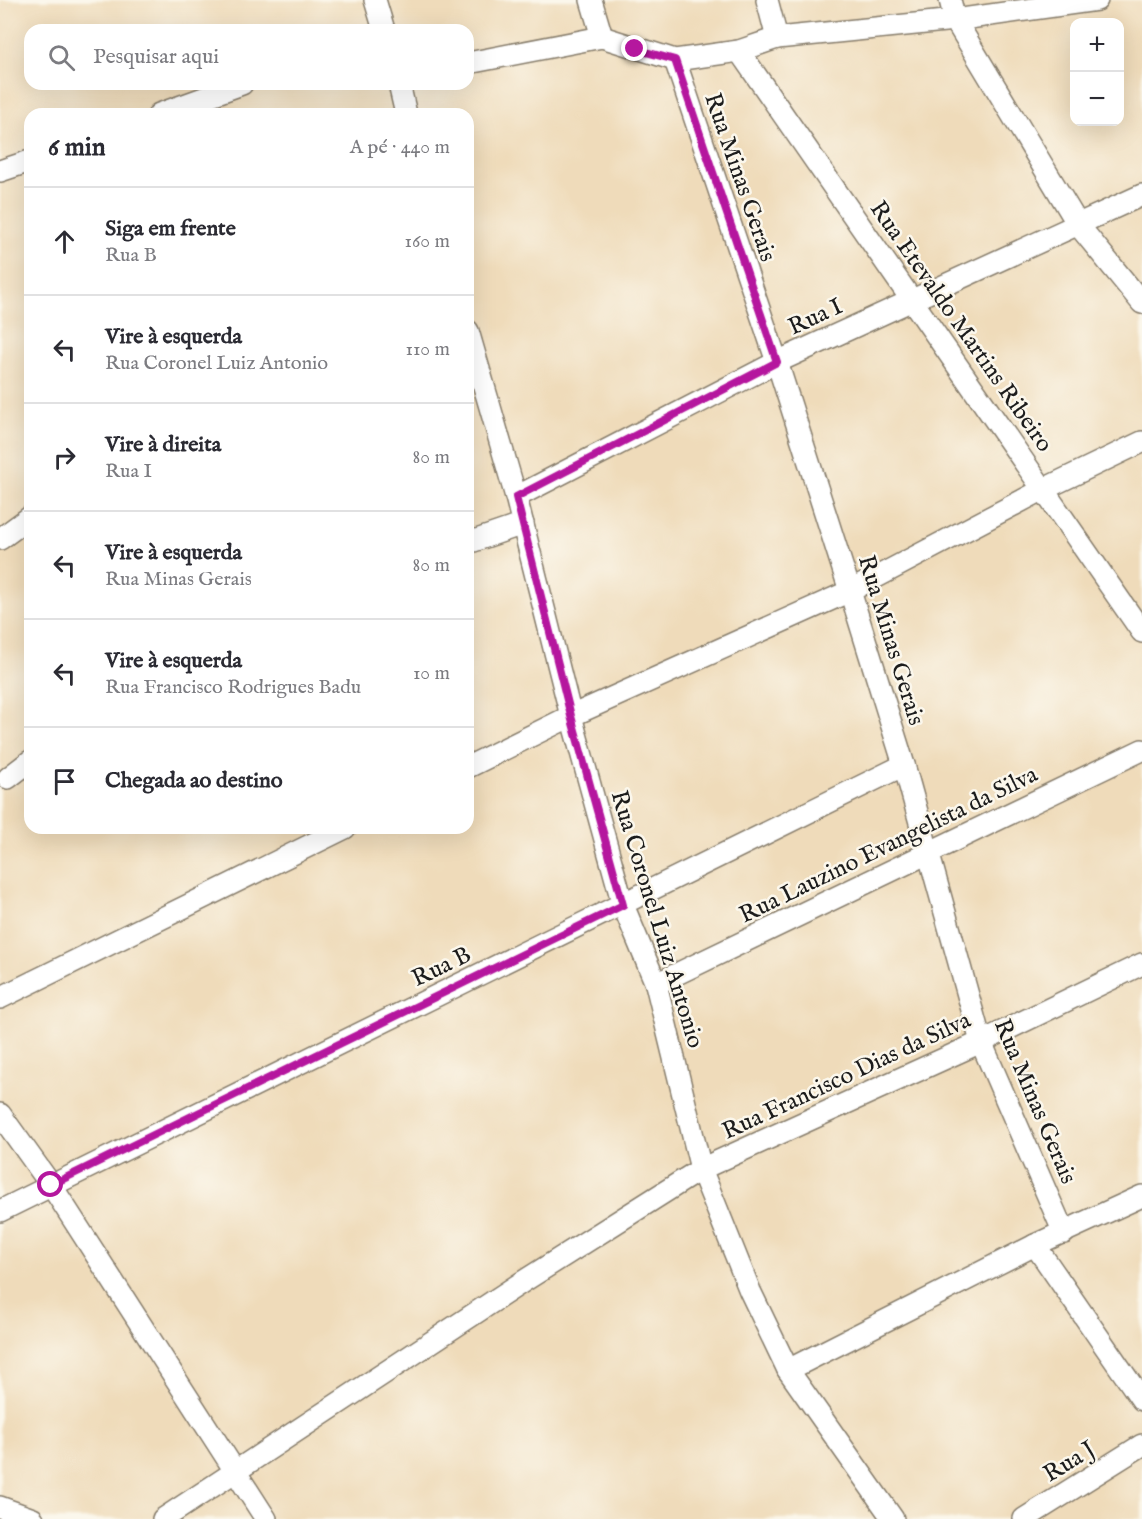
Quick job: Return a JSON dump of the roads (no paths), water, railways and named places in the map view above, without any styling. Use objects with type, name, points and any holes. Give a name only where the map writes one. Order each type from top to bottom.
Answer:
[{"type":"street","points":[[375,0],[382,24]]},
{"type":"street","points":[[591,0],[602,37]]},
{"type":"street","points":[[767,0],[777,38]]},
{"type":"street","points":[[474,62],[602,37],[675,60],[739,51],[777,38],[953,10],[1096,0]]},
{"type":"street","points":[[953,10],[1079,226],[1142,303]]},
{"type":"street","name":"Rua Etevaldo Martins Ribeiro","points":[[739,51],[914,299],[1142,632]]},
{"type":"street","name":"Rua Minas Gerais","points":[[675,60],[777,362],[850,591],[904,765],[927,855],[981,1042],[1064,1233]]},
{"type":"street","points":[[176,108],[225,90]]},
{"type":"street","points":[[400,90],[405,108]]},
{"type":"street","points":[[0,171],[24,162]]},
{"type":"street","name":"Rua I","points":[[516,497],[777,362],[1079,226],[1142,195]]},
{"type":"street","name":"Rua Coronel Luiz Antonio","points":[[474,352],[516,497],[571,716],[623,905],[656,984],[701,1169],[750,1291],[788,1370],[893,1519]]},
{"type":"street","points":[[474,764],[571,716],[850,591],[1044,489],[1142,442]]},
{"type":"street","points":[[0,539],[24,521]]},
{"type":"street","points":[[474,541],[523,524]]},
{"type":"street","name":"Rua Lauzino Evangelista da Silva","points":[[656,984],[1142,750]]},
{"type":"street","name":"Rua B","points":[[0,1211],[904,765]]},
{"type":"street","points":[[8,778],[24,766]]},
{"type":"street","points":[[0,998],[333,834]]},
{"type":"street","name":"Rua Francisco Dias da Silva","points":[[163,1519],[524,1281],[701,1169],[981,1042],[1142,964]]},
{"type":"street","points":[[0,1114],[51,1185],[266,1519]]},
{"type":"street","points":[[788,1370],[1035,1245],[1142,1196]]},
{"type":"street","points":[[1035,1245],[1142,1400]]},
{"type":"street","name":"Rua J","points":[[1024,1519],[1142,1445]]},
{"type":"street","points":[[0,1507],[33,1519]]}]
